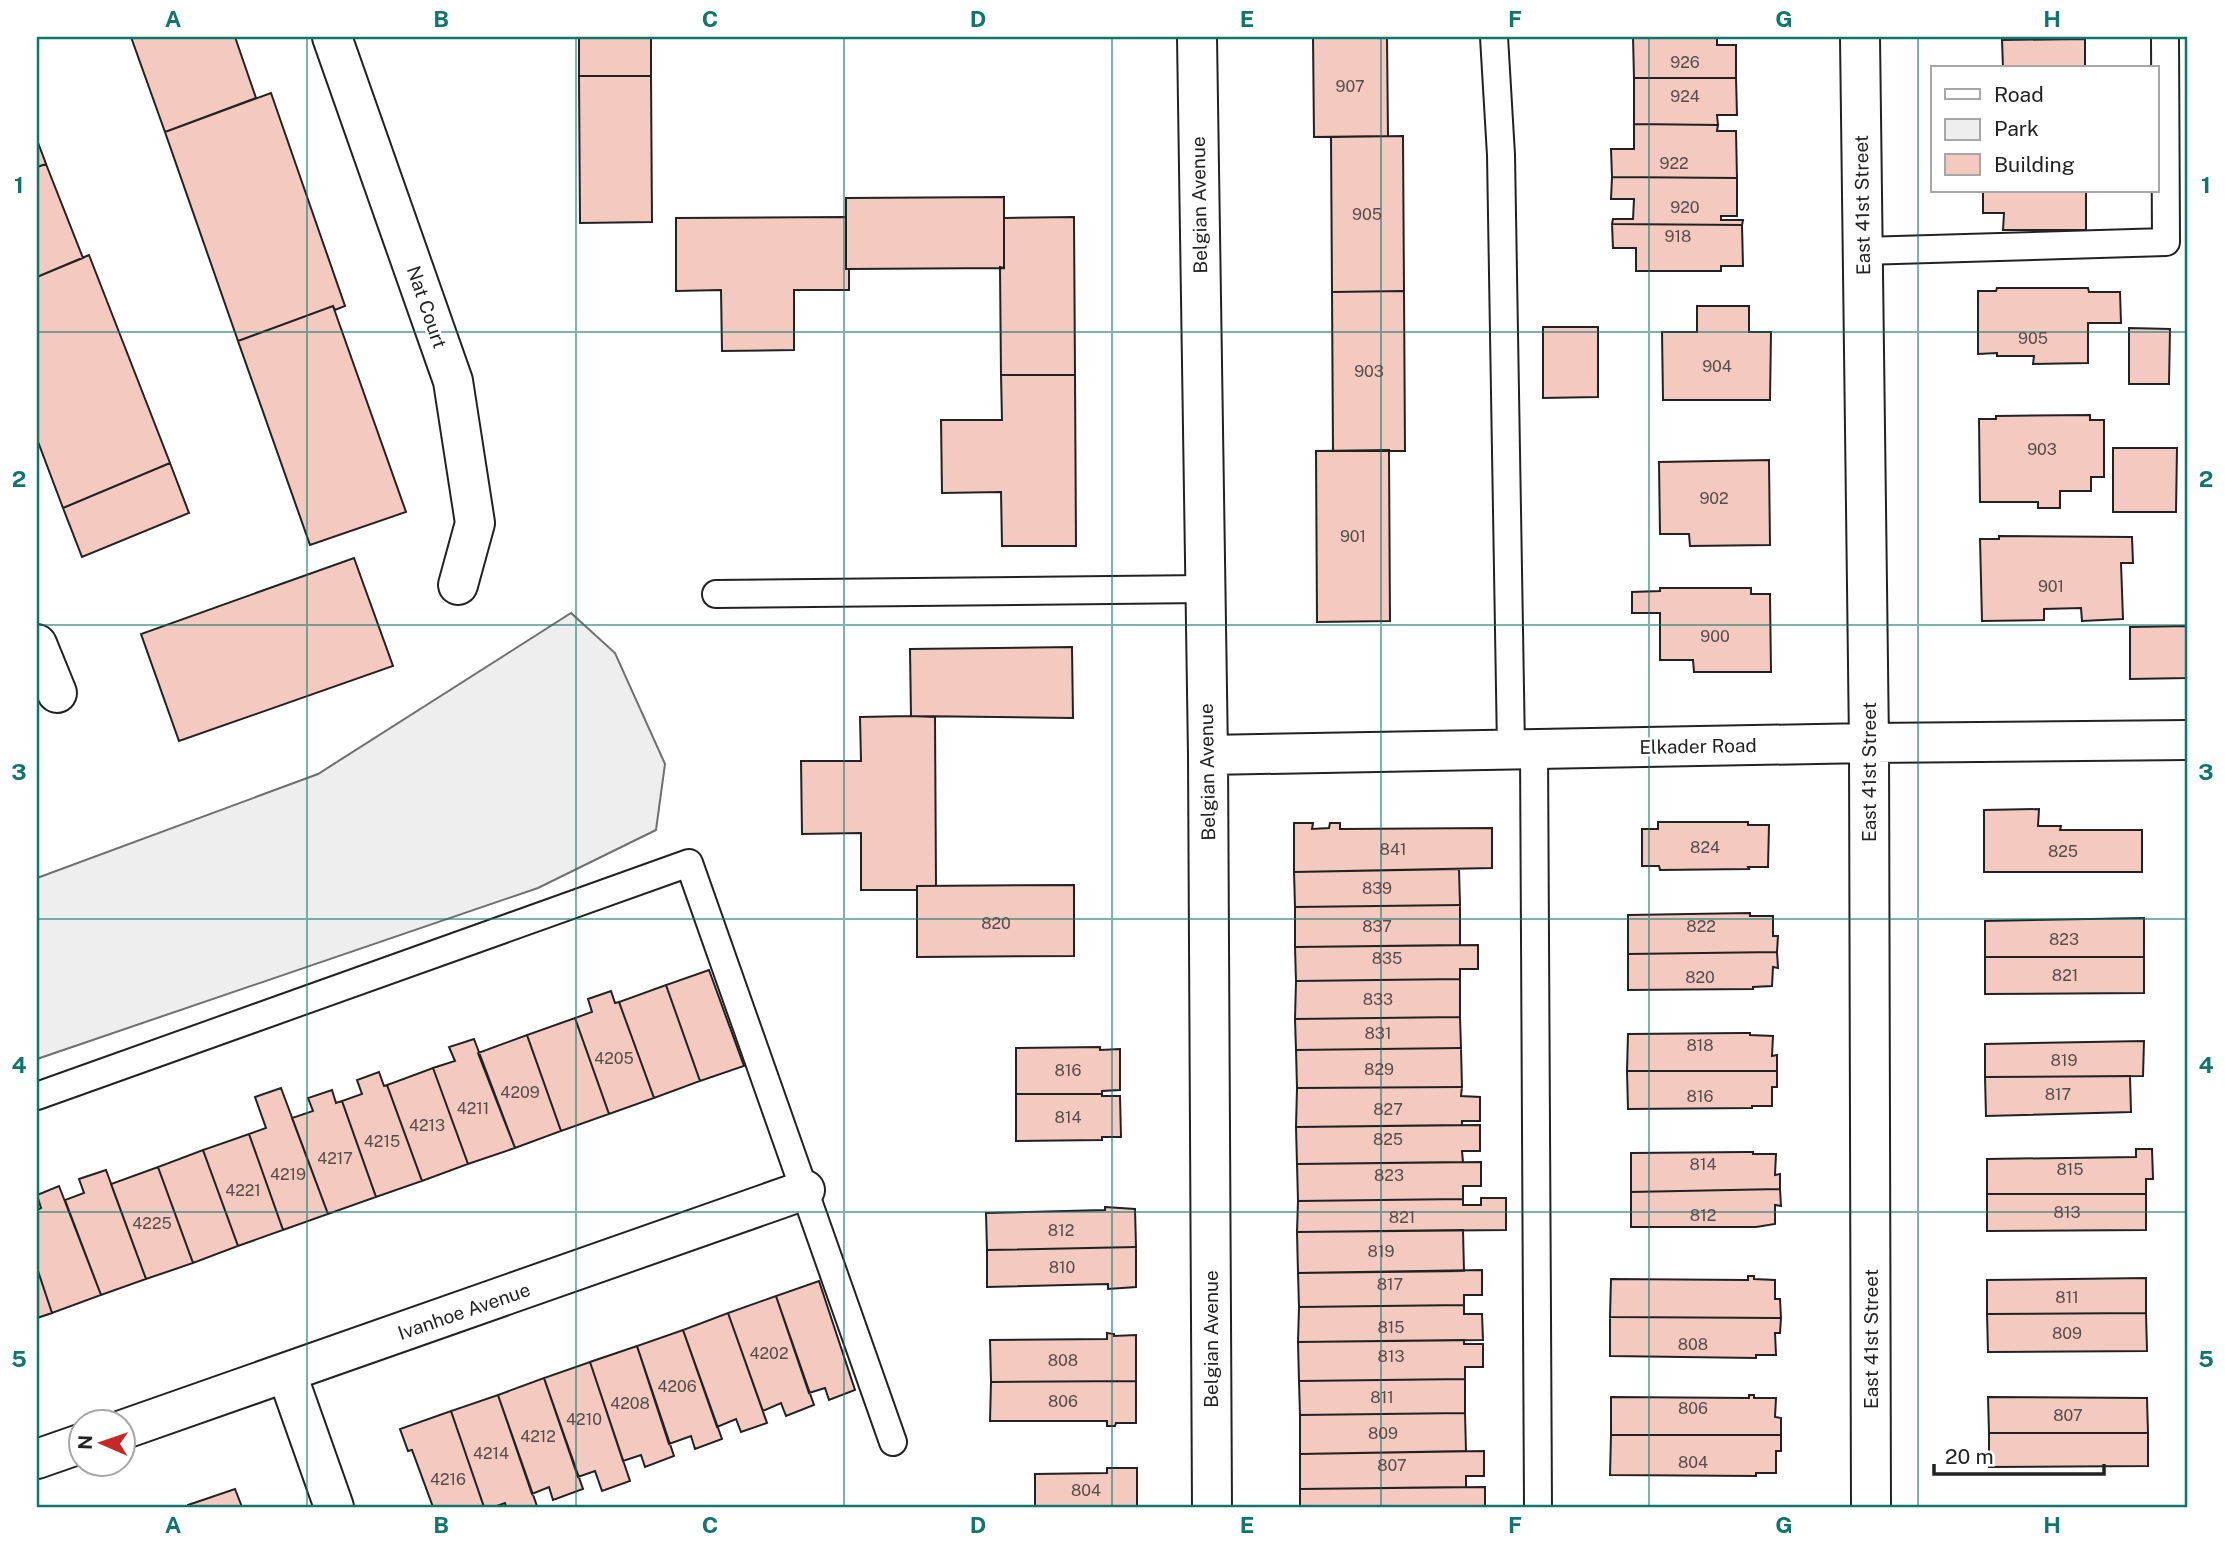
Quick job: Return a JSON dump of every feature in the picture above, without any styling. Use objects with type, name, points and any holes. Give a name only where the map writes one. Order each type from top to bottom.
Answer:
[{"type":"street","name":"Nat Court","points":[[332,37],[453,381],[475,523],[458,585]]},
{"type":"street","name":"Belgian Avenue","points":[[1197,37],[1208,755],[1213,1507]]},
{"type":"street","name":"East 41st Street","points":[[1860,37],[1870,743],[1871,1507]]},
{"type":"street","points":[[37,644],[57,693]]},
{"type":"street","name":"Elkader Road","points":[[1208,755],[1523,748],[2188,740]]},
{"type":"street","name":"Ivanhoe Avenue","points":[[136,1425],[805,1191]]},
{"type":"street","points":[[287,1374],[334,1507]]},
{"type":"street","points":[[37,1459],[66,1449]]},
{"type":"lane","points":[[1494,37],[1523,748],[1538,1507]]},
{"type":"lane","points":[[1862,251],[2166,242],[2165,37]]},
{"type":"lane","points":[[716,594],[1204,589]]},
{"type":"lane","points":[[37,1096],[689,863],[892,1442]]},
{"type":"green space","points":[[571,613],[615,653],[665,764],[656,830],[538,888],[37,1059],[37,878],[318,774]]},
{"type":"building","points":[[131,37],[235,37],[256,98],[165,132]]},
{"type":"building","points":[[579,37],[651,37],[651,76],[579,76]]},
{"type":"building","points":[[1313,37],[1387,37],[1388,136],[1314,137]]},
{"type":"building","points":[[1633,37],[1717,37],[1717,45],[1736,45],[1736,78],[1634,78]]},
{"type":"building","points":[[2002,37],[2085,37],[2085,39],[2002,40]]},
{"type":"building","points":[[2085,39],[2085,66],[2003,66],[2002,40]]},
{"type":"building","points":[[579,76],[651,76],[652,222],[580,223]]},
{"type":"building","points":[[1634,78],[1736,78],[1737,115],[1717,115],[1718,125],[1634,124]]},
{"type":"building","points":[[271,93],[345,306],[335,310],[333,306],[238,341],[165,132]]},
{"type":"building","points":[[1634,124],[1718,125],[1717,131],[1736,131],[1737,178],[1612,177],[1611,149],[1634,149]]},
{"type":"building","points":[[1403,136],[1404,291],[1332,292],[1331,137]]},
{"type":"building","points":[[37,140],[46,164],[37,167]]},
{"type":"building","points":[[46,164],[83,258],[37,277],[37,167]]},
{"type":"building","points":[[1612,177],[1737,178],[1737,216],[1721,216],[1721,220],[1743,220],[1742,225],[1612,224],[1613,219],[1633,219],[1634,199],[1611,199]]},
{"type":"building","points":[[1983,192],[2086,192],[2086,230],[2003,230],[2004,213],[1983,213]]},
{"type":"building","points":[[1004,197],[1004,268],[846,269],[846,198]]},
{"type":"building","points":[[846,217],[846,269],[849,269],[849,290],[794,290],[794,350],[722,351],[721,290],[676,291],[676,218]]},
{"type":"building","points":[[1074,217],[1075,375],[1001,375],[1000,267],[1004,268],[1004,218]]},
{"type":"building","points":[[1612,224],[1742,225],[1743,266],[1721,266],[1721,271],[1636,271],[1636,248],[1613,248]]},
{"type":"building","points":[[89,255],[170,463],[63,508],[37,439],[37,277]]},
{"type":"building","points":[[1997,288],[2088,288],[2089,292],[2120,292],[2121,323],[2088,323],[2088,363],[2033,364],[2034,356],[1978,354],[1978,291],[1996,291]]},
{"type":"building","points":[[1404,291],[1405,451],[1333,451],[1332,292]]},
{"type":"building","points":[[333,306],[406,512],[310,545],[238,341]]},
{"type":"building","points":[[1697,306],[1749,306],[1749,332],[1771,332],[1770,400],[1663,400],[1662,332],[1697,332]]},
{"type":"building","points":[[1543,327],[1598,327],[1598,397],[1543,398]]},
{"type":"building","points":[[2129,328],[2170,329],[2169,384],[2129,384]]},
{"type":"building","points":[[1001,375],[1075,375],[1076,546],[1002,546],[1001,492],[942,493],[941,420],[1002,420]]},
{"type":"building","points":[[2090,415],[2090,420],[2104,420],[2104,477],[2091,477],[2091,491],[2060,491],[2060,508],[2038,508],[2038,502],[1980,502],[1979,419],[1996,419],[1996,416]]},
{"type":"building","points":[[2113,448],[2177,448],[2176,512],[2113,512]]},
{"type":"building","points":[[1389,450],[1390,621],[1317,622],[1316,451]]},
{"type":"building","points":[[1769,460],[1770,545],[1690,546],[1689,534],[1660,534],[1659,462]]},
{"type":"building","points":[[170,463],[189,513],[82,557],[63,508]]},
{"type":"building","points":[[1999,536],[2132,537],[2133,563],[2121,563],[2123,619],[2082,621],[2081,608],[2044,609],[2044,620],[1982,621],[1980,539],[1999,539]]},
{"type":"building","points":[[354,558],[393,666],[179,741],[141,634]]},
{"type":"building","points":[[1660,588],[1751,588],[1751,594],[1770,594],[1771,672],[1694,672],[1693,660],[1660,660],[1660,613],[1632,613],[1632,592],[1660,591]]},
{"type":"building","points":[[2188,626],[2188,678],[2130,679],[2130,627]]},
{"type":"building","points":[[1072,647],[1073,718],[911,716],[910,649]]},
{"type":"building","points":[[860,717],[935,717],[936,886],[917,886],[917,890],[861,890],[861,833],[802,834],[801,761],[861,761]]},
{"type":"building","points":[[2039,809],[2038,826],[2061,826],[2060,830],[2142,830],[2142,872],[1984,872],[1984,810]]},
{"type":"building","points":[[1658,822],[1748,822],[1748,825],[1769,825],[1768,867],[1660,870],[1659,866],[1642,866],[1642,829],[1658,829]]},
{"type":"building","points":[[1294,823],[1313,823],[1312,829],[1329,828],[1330,823],[1340,823],[1340,829],[1492,828],[1492,868],[1294,872]]},
{"type":"building","points":[[1459,869],[1460,905],[1295,907],[1294,872]]},
{"type":"building","points":[[1074,885],[1074,956],[917,957],[917,886]]},
{"type":"building","points":[[1460,905],[1460,945],[1295,947],[1295,907]]},
{"type":"building","points":[[1750,913],[1750,916],[1773,916],[1773,936],[1778,936],[1777,952],[1628,954],[1628,915]]},
{"type":"building","points":[[2144,918],[2144,957],[1985,957],[1985,921]]},
{"type":"building","points":[[1478,945],[1478,969],[1460,969],[1460,979],[1296,981],[1295,947]]},
{"type":"building","points":[[1777,952],[1778,968],[1773,967],[1772,986],[1753,989],[1628,990],[1628,954]]},
{"type":"building","points":[[1985,957],[2144,957],[2144,993],[1985,994]]},
{"type":"building","points":[[709,970],[744,1066],[700,1081],[666,985]]},
{"type":"building","points":[[1460,979],[1460,1017],[1295,1019],[1296,981]]},
{"type":"building","points":[[666,985],[700,1081],[654,1098],[619,1002]]},
{"type":"building","points":[[611,991],[615,1003],[619,1002],[654,1098],[609,1114],[575,1018],[592,1012],[588,999]]},
{"type":"building","points":[[1460,1017],[1461,1048],[1296,1050],[1295,1019]]},
{"type":"building","points":[[575,1018],[609,1114],[561,1131],[527,1035]]},
{"type":"building","points":[[1750,1033],[1773,1036],[1772,1056],[1777,1055],[1777,1071],[1627,1071],[1628,1034]]},
{"type":"building","points":[[527,1035],[561,1131],[515,1148],[478,1053]]},
{"type":"building","points":[[474,1039],[515,1148],[468,1164],[433,1068],[455,1061],[449,1047]]},
{"type":"building","points":[[2144,1041],[2143,1076],[1985,1077],[1985,1044]]},
{"type":"building","points":[[1100,1047],[1100,1050],[1120,1049],[1120,1090],[1102,1091],[1102,1094],[1016,1094],[1016,1048]]},
{"type":"building","points":[[1461,1048],[1462,1087],[1297,1088],[1296,1050]]},
{"type":"building","points":[[433,1068],[468,1164],[422,1181],[387,1085]]},
{"type":"building","points":[[1627,1071],[1777,1071],[1777,1087],[1772,1087],[1772,1106],[1628,1109]]},
{"type":"building","points":[[379,1072],[384,1086],[387,1085],[422,1181],[376,1197],[342,1101],[362,1094],[357,1080]]},
{"type":"building","points":[[2130,1076],[2131,1112],[1986,1116],[1985,1077]]},
{"type":"building","points":[[1462,1087],[1461,1096],[1480,1097],[1480,1121],[1462,1121],[1462,1125],[1296,1127],[1297,1088]]},
{"type":"building","points":[[281,1088],[328,1214],[283,1230],[249,1134],[266,1128],[255,1097]]},
{"type":"building","points":[[332,1090],[336,1103],[342,1101],[376,1197],[328,1214],[292,1118],[313,1111],[308,1098]]},
{"type":"building","points":[[1016,1094],[1120,1096],[1121,1137],[1102,1137],[1102,1140],[1016,1141]]},
{"type":"building","points":[[1480,1125],[1480,1151],[1462,1151],[1463,1162],[1297,1164],[1296,1127]]},
{"type":"building","points":[[249,1134],[283,1230],[238,1246],[203,1150]]},
{"type":"building","points":[[2136,1149],[2152,1149],[2153,1179],[2146,1179],[2146,1194],[1987,1194],[1987,1159],[2136,1157]]},
{"type":"building","points":[[203,1150],[238,1246],[193,1263],[158,1167]]},
{"type":"building","points":[[1631,1153],[1776,1154],[1775,1175],[1780,1174],[1780,1189],[1631,1192]]},
{"type":"building","points":[[1481,1162],[1481,1186],[1463,1186],[1463,1199],[1298,1201],[1297,1164]]},
{"type":"building","points":[[158,1167],[193,1263],[146,1279],[111,1184]]},
{"type":"building","points":[[106,1170],[146,1279],[101,1295],[65,1200],[84,1193],[79,1179]]},
{"type":"building","points":[[59,1186],[101,1295],[52,1313],[37,1268],[37,1210],[41,1208],[37,1195]]},
{"type":"building","points":[[1780,1189],[1781,1206],[1775,1205],[1775,1224],[1756,1227],[1631,1227],[1631,1192]]},
{"type":"building","points":[[1987,1194],[2146,1194],[2146,1230],[1987,1231]]},
{"type":"building","points":[[1481,1198],[1506,1198],[1506,1230],[1297,1232],[1298,1201],[1463,1199],[1463,1205],[1481,1205]]},
{"type":"building","points":[[1105,1207],[1135,1209],[1136,1247],[987,1250],[986,1213],[1105,1210]]},
{"type":"building","points":[[1463,1230],[1464,1271],[1298,1273],[1297,1232]]},
{"type":"building","points":[[1136,1247],[1136,1287],[1108,1289],[1108,1284],[987,1287],[987,1250]]},
{"type":"building","points":[[37,1268],[52,1313],[37,1318]]},
{"type":"building","points":[[1482,1270],[1482,1295],[1464,1295],[1464,1305],[1299,1307],[1298,1273]]},
{"type":"building","points":[[1748,1276],[1775,1280],[1775,1299],[1780,1299],[1781,1318],[1610,1317],[1611,1279],[1748,1280]]},
{"type":"building","points":[[2146,1278],[2146,1313],[1987,1314],[1987,1280]]},
{"type":"building","points":[[819,1281],[855,1390],[829,1400],[825,1388],[809,1393],[776,1296]]},
{"type":"building","points":[[776,1296],[814,1405],[786,1416],[781,1403],[763,1411],[728,1313]]},
{"type":"building","points":[[1464,1305],[1464,1314],[1482,1314],[1483,1340],[1298,1342],[1299,1307]]},
{"type":"building","points":[[728,1313],[767,1423],[741,1432],[736,1419],[717,1427],[683,1330]]},
{"type":"building","points":[[2146,1313],[2147,1351],[1988,1352],[1987,1314]]},
{"type":"building","points":[[1610,1317],[1781,1318],[1780,1333],[1775,1333],[1776,1355],[1756,1355],[1756,1358],[1610,1356]]},
{"type":"building","points":[[683,1330],[722,1439],[695,1449],[691,1436],[669,1444],[637,1346]]},
{"type":"building","points":[[1107,1333],[1114,1336],[1136,1335],[1136,1381],[991,1382],[990,1340],[1107,1339]]},
{"type":"building","points":[[1464,1340],[1464,1344],[1483,1344],[1483,1367],[1465,1367],[1465,1379],[1299,1381],[1298,1342]]},
{"type":"building","points":[[637,1346],[674,1456],[645,1467],[641,1455],[623,1461],[590,1362]]},
{"type":"building","points":[[590,1362],[630,1481],[602,1491],[595,1471],[578,1477],[544,1378]]},
{"type":"building","points":[[544,1378],[583,1489],[553,1500],[549,1487],[532,1494],[498,1395]]},
{"type":"building","points":[[1465,1379],[1465,1413],[1300,1415],[1299,1381]]},
{"type":"building","points":[[1136,1381],[1136,1423],[1107,1426],[1107,1421],[990,1421],[991,1382]]},
{"type":"building","points":[[498,1395],[537,1506],[506,1507],[505,1503],[484,1507],[451,1411]]},
{"type":"building","points":[[1749,1395],[1754,1395],[1754,1398],[1776,1398],[1775,1417],[1781,1418],[1781,1435],[1611,1435],[1611,1397],[1749,1398]]},
{"type":"building","points":[[1988,1397],[2147,1398],[2148,1433],[1989,1433]]},
{"type":"building","points":[[451,1411],[484,1507],[433,1507],[412,1450],[408,1451],[400,1429]]},
{"type":"building","points":[[1465,1413],[1466,1451],[1300,1454],[1300,1415]]},
{"type":"building","points":[[1989,1433],[2148,1433],[2148,1466],[1989,1467]]},
{"type":"building","points":[[1611,1435],[1781,1435],[1781,1451],[1776,1451],[1776,1473],[1756,1473],[1756,1476],[1610,1475]]},
{"type":"building","points":[[1484,1451],[1484,1476],[1466,1476],[1466,1487],[1300,1489],[1300,1454]]},
{"type":"building","points":[[1107,1468],[1137,1468],[1137,1507],[1035,1507],[1035,1474],[1107,1473]]},
{"type":"building","points":[[1485,1487],[1485,1507],[1300,1507],[1300,1489]]},
{"type":"building","points":[[235,1489],[242,1507],[188,1507],[188,1505]]}]
